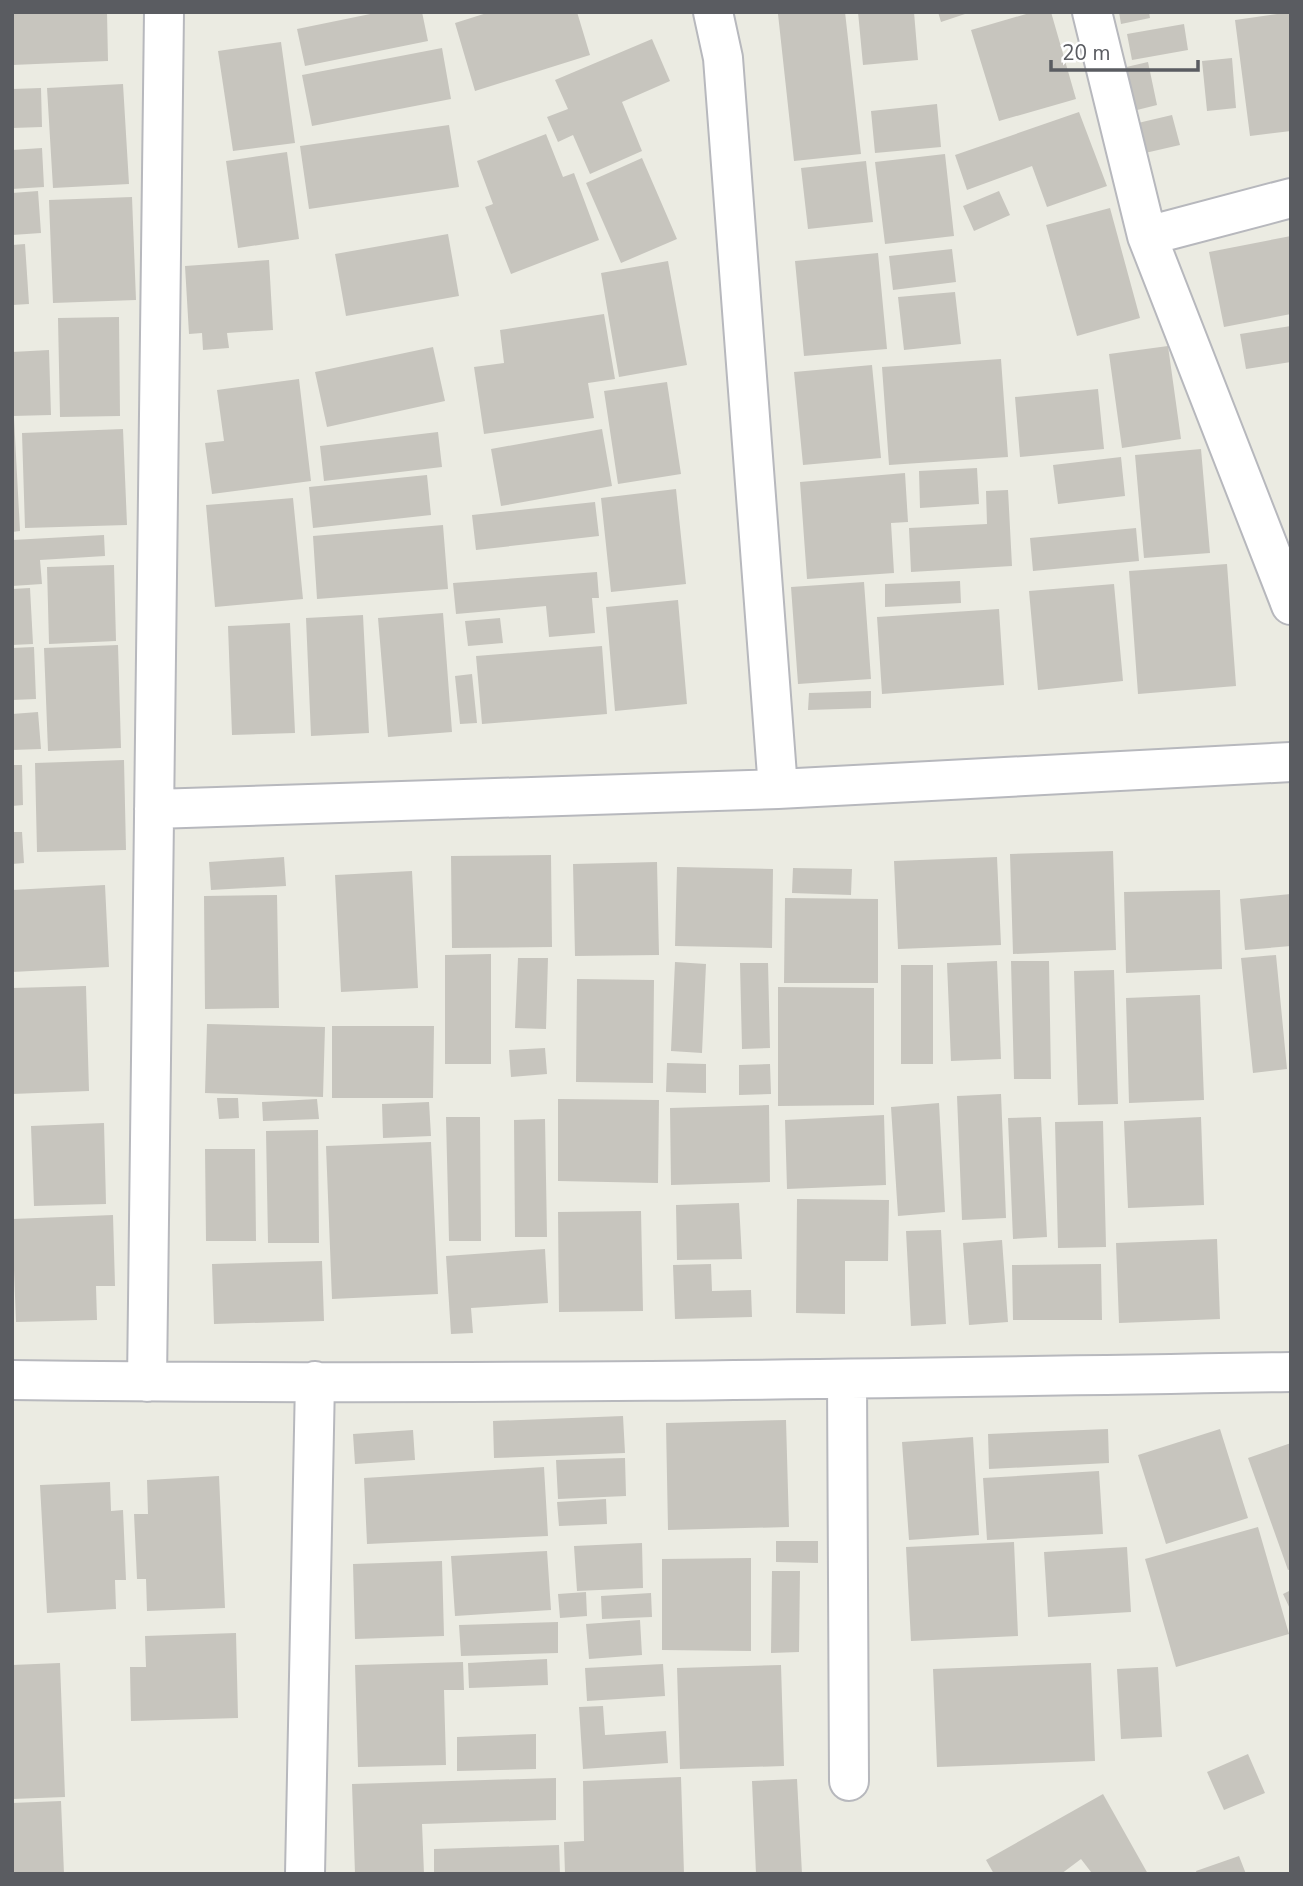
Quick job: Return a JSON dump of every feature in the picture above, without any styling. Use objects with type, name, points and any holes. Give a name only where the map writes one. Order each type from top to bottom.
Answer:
[{"type":"street","points":[[147,1382],[164,12]]},
{"type":"street","points":[[713,12],[723,58],[778,789]]},
{"type":"street","points":[[1091,12],[1147,236],[1291,605]]},
{"type":"street","points":[[1147,236],[1291,198]]},
{"type":"street","points":[[154,808],[778,789],[1291,762]]},
{"type":"street","points":[[12,1380],[147,1382],[847,1379],[1291,1372]]},
{"type":"street","points":[[847,1379],[849,1781]]},
{"type":"street","points":[[305,1874],[314,1381]]},
{"type":"building","points":[[12,12],[107,12],[108,61],[12,65]]},
{"type":"building","points":[[380,12],[422,12],[428,41],[305,66],[297,29]]},
{"type":"building","points":[[490,12],[577,12],[590,55],[475,91],[455,23]]},
{"type":"building","points":[[845,12],[861,154],[794,161],[778,14]]},
{"type":"building","points":[[858,12],[914,12],[918,60],[863,65]]},
{"type":"building","points":[[938,12],[967,12],[968,13],[941,22]]},
{"type":"building","points":[[1033,12],[1051,12],[1076,99],[999,121],[971,30]]},
{"type":"building","points":[[1119,12],[1149,12],[1150,18],[1121,24]]},
{"type":"building","points":[[1291,12],[1291,131],[1250,136],[1235,20]]},
{"type":"building","points":[[1184,24],[1188,50],[1132,60],[1127,34]]},
{"type":"building","points":[[652,39],[670,81],[622,102],[642,151],[590,174],[573,135],[558,142],[547,117],[568,109],[555,80]]},
{"type":"building","points":[[281,42],[295,143],[233,151],[218,51]]},
{"type":"building","points":[[442,48],[451,99],[312,126],[302,75]]},
{"type":"building","points":[[1232,58],[1236,108],[1207,111],[1202,61]]},
{"type":"building","points":[[1148,62],[1157,105],[1133,111],[1122,68]]},
{"type":"building","points":[[123,84],[129,184],[53,188],[47,88]]},
{"type":"building","points":[[41,88],[42,127],[12,128],[12,89]]},
{"type":"building","points":[[937,104],[941,147],[875,153],[871,111]]},
{"type":"building","points":[[1079,112],[1107,186],[1047,207],[1032,166],[967,190],[955,155]]},
{"type":"building","points":[[1172,115],[1180,145],[1145,153],[1138,123]]},
{"type":"building","points":[[449,125],[459,187],[309,209],[300,146]]},
{"type":"building","points":[[546,134],[563,177],[574,173],[599,240],[511,274],[485,207],[493,204],[477,161]]},
{"type":"building","points":[[42,148],[44,187],[12,189],[12,150]]},
{"type":"building","points":[[287,152],[299,239],[238,248],[226,161]]},
{"type":"building","points":[[945,154],[954,236],[885,244],[875,162]]},
{"type":"building","points":[[642,158],[677,239],[621,263],[586,183]]},
{"type":"building","points":[[866,161],[873,222],[808,229],[801,168]]},
{"type":"building","points":[[38,191],[41,233],[12,235],[12,193]]},
{"type":"building","points":[[999,191],[1010,215],[974,231],[963,206]]},
{"type":"building","points":[[132,197],[136,300],[53,303],[49,200]]},
{"type":"building","points":[[1110,208],[1140,318],[1077,336],[1046,225]]},
{"type":"building","points":[[448,234],[459,296],[346,316],[335,254]]},
{"type":"building","points":[[1291,236],[1291,314],[1224,327],[1209,252]]},
{"type":"building","points":[[25,244],[29,304],[12,305],[12,245]]},
{"type":"building","points":[[952,249],[956,282],[893,290],[889,256]]},
{"type":"building","points":[[878,253],[887,349],[804,356],[795,261]]},
{"type":"building","points":[[269,260],[273,330],[227,333],[229,348],[203,350],[202,333],[189,334],[185,266]]},
{"type":"building","points":[[668,261],[687,365],[619,377],[601,273]]},
{"type":"building","points":[[955,292],[961,344],[904,350],[898,297]]},
{"type":"building","points":[[604,314],[615,379],[588,383],[594,418],[484,434],[474,367],[504,363],[500,330]]},
{"type":"building","points":[[119,317],[120,416],[60,417],[58,318]]},
{"type":"building","points":[[1291,326],[1291,362],[1246,369],[1240,334]]},
{"type":"building","points":[[1168,346],[1181,439],[1122,448],[1109,354]]},
{"type":"building","points":[[433,347],[445,401],[327,427],[315,372]]},
{"type":"building","points":[[49,350],[51,415],[12,416],[12,352]]},
{"type":"building","points":[[1001,359],[1008,457],[889,465],[882,367]]},
{"type":"building","points":[[872,365],[881,458],[803,465],[794,372]]},
{"type":"building","points":[[299,379],[311,481],[212,494],[205,443],[224,441],[217,390]]},
{"type":"building","points":[[667,382],[681,474],[618,484],[604,391]]},
{"type":"building","points":[[1098,389],[1104,449],[1020,457],[1015,397]]},
{"type":"building","points":[[12,418],[20,531],[12,532]]},
{"type":"building","points":[[123,429],[127,525],[25,528],[22,433]]},
{"type":"building","points":[[602,429],[612,486],[501,506],[491,449]]},
{"type":"building","points":[[438,432],[442,467],[324,481],[320,446]]},
{"type":"building","points":[[1201,449],[1210,553],[1144,558],[1135,455]]},
{"type":"building","points":[[1121,457],[1125,496],[1058,504],[1053,465]]},
{"type":"building","points":[[977,468],[979,504],[920,508],[919,471]]},
{"type":"building","points":[[905,473],[908,522],[891,523],[894,573],[807,579],[800,482]]},
{"type":"building","points":[[427,475],[431,515],[313,528],[309,487]]},
{"type":"building","points":[[676,489],[686,584],[611,592],[601,498]]},
{"type":"building","points":[[1008,490],[1012,566],[911,572],[909,528],[987,524],[986,491]]},
{"type":"building","points":[[293,498],[303,599],[215,607],[206,505]]},
{"type":"building","points":[[595,502],[599,536],[476,550],[472,515]]},
{"type":"building","points":[[443,525],[448,589],[317,599],[313,536]]},
{"type":"building","points":[[1136,528],[1139,561],[1033,571],[1030,538]]},
{"type":"building","points":[[104,535],[105,556],[40,560],[42,584],[12,586],[12,540]]},
{"type":"building","points":[[1227,564],[1236,686],[1138,694],[1129,571]]},
{"type":"building","points":[[114,565],[116,641],[49,644],[47,567]]},
{"type":"building","points":[[597,572],[599,598],[592,598],[595,633],[549,637],[546,606],[456,614],[453,583]]},
{"type":"building","points":[[960,581],[961,603],[885,607],[885,584]]},
{"type":"building","points":[[864,582],[871,679],[798,684],[791,587]]},
{"type":"building","points":[[1114,584],[1123,681],[1038,690],[1029,591]]},
{"type":"building","points":[[30,588],[33,644],[12,645],[12,589]]},
{"type":"building","points":[[678,600],[687,704],[615,711],[606,607]]},
{"type":"building","points":[[999,609],[1004,685],[882,694],[877,617]]},
{"type":"building","points":[[443,613],[452,732],[388,737],[378,618]]},
{"type":"building","points":[[363,615],[369,733],[311,736],[306,618]]},
{"type":"building","points":[[500,618],[503,643],[468,646],[465,621]]},
{"type":"building","points":[[290,623],[295,733],[232,735],[228,626]]},
{"type":"building","points":[[118,645],[121,748],[48,751],[44,648]]},
{"type":"building","points":[[602,646],[607,714],[482,724],[476,656]]},
{"type":"building","points":[[34,647],[36,699],[12,700],[12,648]]},
{"type":"building","points":[[472,674],[477,723],[460,724],[455,676]]},
{"type":"building","points":[[871,691],[871,708],[808,710],[809,693]]},
{"type":"building","points":[[38,712],[41,749],[12,750],[12,714]]},
{"type":"building","points":[[124,760],[126,850],[37,852],[35,763]]},
{"type":"building","points":[[12,765],[22,765],[23,805],[12,806]]},
{"type":"building","points":[[12,832],[22,832],[24,863],[12,864]]},
{"type":"building","points":[[1113,851],[1116,950],[1013,954],[1010,854]]},
{"type":"building","points":[[551,855],[552,947],[452,948],[451,856]]},
{"type":"building","points":[[284,857],[286,886],[211,890],[209,862]]},
{"type":"building","points":[[997,857],[1001,945],[898,949],[894,861]]},
{"type":"building","points":[[657,862],[659,955],[575,956],[573,864]]},
{"type":"building","points":[[677,867],[773,869],[772,948],[675,946]]},
{"type":"building","points":[[793,868],[852,869],[851,895],[792,893]]},
{"type":"building","points":[[412,871],[418,988],[341,992],[335,875]]},
{"type":"building","points":[[105,885],[109,967],[12,972],[12,890]]},
{"type":"building","points":[[1220,890],[1222,969],[1126,973],[1124,892]]},
{"type":"building","points":[[1291,894],[1291,946],[1245,950],[1240,899]]},
{"type":"building","points":[[277,895],[279,1008],[205,1009],[204,896]]},
{"type":"building","points":[[785,898],[878,899],[878,983],[784,983]]},
{"type":"building","points":[[491,954],[491,1064],[445,1064],[445,955]]},
{"type":"building","points":[[1276,955],[1287,1069],[1253,1073],[1241,958]]},
{"type":"building","points":[[518,958],[548,958],[546,1029],[515,1028]]},
{"type":"building","points":[[997,961],[1001,1059],[951,1061],[947,963]]},
{"type":"building","points":[[1011,961],[1049,961],[1051,1079],[1014,1079]]},
{"type":"building","points":[[675,962],[706,964],[702,1053],[671,1051]]},
{"type":"building","points":[[740,963],[768,963],[770,1048],[742,1049]]},
{"type":"building","points":[[901,965],[933,965],[933,1064],[901,1064]]},
{"type":"building","points":[[1114,970],[1118,1104],[1078,1105],[1074,971]]},
{"type":"building","points":[[577,979],[654,980],[653,1083],[576,1082]]},
{"type":"building","points":[[86,986],[89,1091],[12,1094],[12,988]]},
{"type":"building","points":[[778,987],[874,988],[874,1105],[778,1106]]},
{"type":"building","points":[[1200,995],[1204,1100],[1129,1103],[1126,998]]},
{"type":"building","points":[[207,1024],[325,1027],[323,1097],[205,1093]]},
{"type":"building","points":[[332,1026],[434,1026],[433,1098],[332,1098]]},
{"type":"building","points":[[545,1048],[547,1074],[511,1077],[509,1050]]},
{"type":"building","points":[[667,1063],[706,1064],[706,1093],[666,1092]]},
{"type":"building","points":[[770,1064],[771,1094],[739,1095],[739,1065]]},
{"type":"building","points":[[1001,1094],[1006,1218],[962,1220],[957,1096]]},
{"type":"building","points":[[217,1098],[238,1098],[239,1118],[219,1119]]},
{"type":"building","points":[[317,1099],[319,1119],[263,1121],[262,1102]]},
{"type":"building","points":[[558,1099],[659,1100],[658,1183],[558,1181]]},
{"type":"building","points":[[429,1102],[431,1136],[383,1138],[382,1104]]},
{"type":"building","points":[[939,1103],[945,1212],[898,1216],[891,1107]]},
{"type":"building","points":[[769,1105],[770,1182],[671,1185],[670,1108]]},
{"type":"building","points":[[884,1115],[886,1185],[787,1189],[785,1120]]},
{"type":"building","points":[[446,1117],[480,1117],[481,1241],[449,1241]]},
{"type":"building","points":[[1041,1117],[1047,1237],[1013,1239],[1008,1118]]},
{"type":"building","points":[[1201,1117],[1204,1205],[1128,1208],[1124,1121]]},
{"type":"building","points":[[545,1119],[547,1237],[515,1237],[514,1120]]},
{"type":"building","points":[[1103,1121],[1106,1247],[1058,1248],[1055,1122]]},
{"type":"building","points":[[104,1123],[106,1204],[34,1206],[31,1126]]},
{"type":"building","points":[[318,1130],[319,1243],[268,1243],[266,1131]]},
{"type":"building","points":[[431,1142],[438,1294],[332,1299],[326,1146]]},
{"type":"building","points":[[205,1149],[255,1149],[256,1241],[206,1241]]},
{"type":"building","points":[[797,1199],[889,1200],[888,1261],[845,1261],[845,1314],[796,1313]]},
{"type":"building","points":[[739,1203],[742,1259],[677,1260],[676,1205]]},
{"type":"building","points":[[641,1211],[643,1311],[559,1312],[558,1212]]},
{"type":"building","points":[[113,1215],[115,1286],[96,1286],[97,1320],[16,1322],[12,1219]]},
{"type":"building","points":[[941,1230],[946,1324],[911,1326],[906,1231]]},
{"type":"building","points":[[1217,1239],[1220,1319],[1119,1323],[1116,1243]]},
{"type":"building","points":[[1002,1240],[1008,1322],[969,1325],[963,1243]]},
{"type":"building","points":[[545,1249],[548,1303],[471,1308],[473,1333],[451,1334],[446,1256]]},
{"type":"building","points":[[322,1261],[324,1321],[214,1324],[212,1264]]},
{"type":"building","points":[[711,1264],[712,1291],[751,1290],[752,1317],[675,1319],[673,1265]]},
{"type":"building","points":[[1101,1264],[1102,1320],[1013,1320],[1012,1265]]},
{"type":"building","points":[[623,1416],[625,1453],[494,1458],[493,1421]]},
{"type":"building","points":[[786,1420],[789,1527],[668,1530],[666,1423]]},
{"type":"building","points":[[1108,1429],[1109,1463],[989,1469],[988,1434]]},
{"type":"building","points":[[1220,1429],[1248,1518],[1166,1544],[1138,1455]]},
{"type":"building","points":[[413,1430],[415,1460],[355,1464],[353,1434]]},
{"type":"building","points":[[973,1437],[979,1535],[909,1540],[902,1442]]},
{"type":"building","points":[[1291,1443],[1291,1569],[1288,1570],[1248,1458]]},
{"type":"building","points":[[625,1458],[626,1496],[558,1499],[556,1460]]},
{"type":"building","points":[[544,1467],[548,1536],[367,1544],[364,1478]]},
{"type":"building","points":[[1099,1471],[1103,1534],[987,1540],[983,1478]]},
{"type":"building","points":[[219,1476],[225,1608],[147,1611],[146,1579],[137,1579],[134,1514],[148,1514],[147,1480]]},
{"type":"building","points":[[110,1482],[111,1511],[123,1510],[126,1580],[115,1580],[116,1609],[47,1613],[40,1485]]},
{"type":"building","points":[[606,1499],[607,1524],[559,1526],[557,1502]]},
{"type":"building","points":[[1258,1527],[1289,1634],[1176,1667],[1145,1559]]},
{"type":"building","points":[[776,1541],[818,1541],[818,1563],[776,1562]]},
{"type":"building","points":[[1014,1542],[1018,1636],[911,1641],[906,1547]]},
{"type":"building","points":[[642,1543],[643,1588],[577,1591],[574,1546]]},
{"type":"building","points":[[1127,1547],[1131,1612],[1048,1617],[1044,1552]]},
{"type":"building","points":[[547,1551],[551,1610],[455,1616],[451,1556]]},
{"type":"building","points":[[751,1558],[751,1651],[662,1650],[662,1559]]},
{"type":"building","points":[[442,1561],[444,1636],[355,1639],[353,1564]]},
{"type":"building","points":[[772,1571],[800,1571],[799,1652],[771,1653]]},
{"type":"building","points":[[1291,1590],[1291,1611],[1283,1594]]},
{"type":"building","points":[[586,1592],[587,1616],[560,1618],[558,1594]]},
{"type":"building","points":[[651,1593],[652,1617],[602,1619],[601,1596]]},
{"type":"building","points":[[640,1620],[642,1655],[589,1659],[586,1624]]},
{"type":"building","points":[[558,1622],[558,1653],[461,1656],[459,1625]]},
{"type":"building","points":[[236,1633],[238,1718],[131,1721],[130,1667],[146,1667],[145,1636]]},
{"type":"building","points":[[547,1659],[548,1685],[469,1688],[468,1663]]},
{"type":"building","points":[[463,1662],[464,1690],[444,1690],[446,1765],[358,1767],[355,1665]]},
{"type":"building","points":[[60,1663],[65,1797],[12,1799],[12,1665]]},
{"type":"building","points":[[1091,1663],[1095,1761],[937,1767],[933,1669]]},
{"type":"building","points":[[663,1664],[665,1696],[587,1701],[585,1668]]},
{"type":"building","points":[[781,1665],[784,1766],[680,1769],[677,1668]]},
{"type":"building","points":[[1158,1667],[1162,1737],[1121,1739],[1117,1669]]},
{"type":"building","points":[[603,1706],[605,1735],[666,1731],[668,1763],[583,1769],[579,1707]]},
{"type":"building","points":[[536,1734],[536,1769],[457,1771],[457,1737]]},
{"type":"building","points":[[1248,1754],[1265,1793],[1224,1810],[1207,1772]]},
{"type":"building","points":[[681,1777],[684,1874],[565,1874],[564,1842],[584,1841],[583,1781]]},
{"type":"building","points":[[556,1778],[556,1820],[422,1824],[424,1874],[355,1874],[352,1784]]},
{"type":"building","points":[[797,1779],[802,1874],[756,1874],[752,1781]]},
{"type":"building","points":[[1103,1794],[1148,1874],[1089,1874],[1091,1872],[1081,1859],[1061,1874],[994,1874],[986,1860]]},
{"type":"building","points":[[61,1801],[64,1874],[12,1874],[12,1803]]},
{"type":"building","points":[[559,1845],[560,1874],[434,1874],[434,1849]]},
{"type":"building","points":[[1239,1856],[1246,1874],[1197,1874],[1196,1871]]}]
